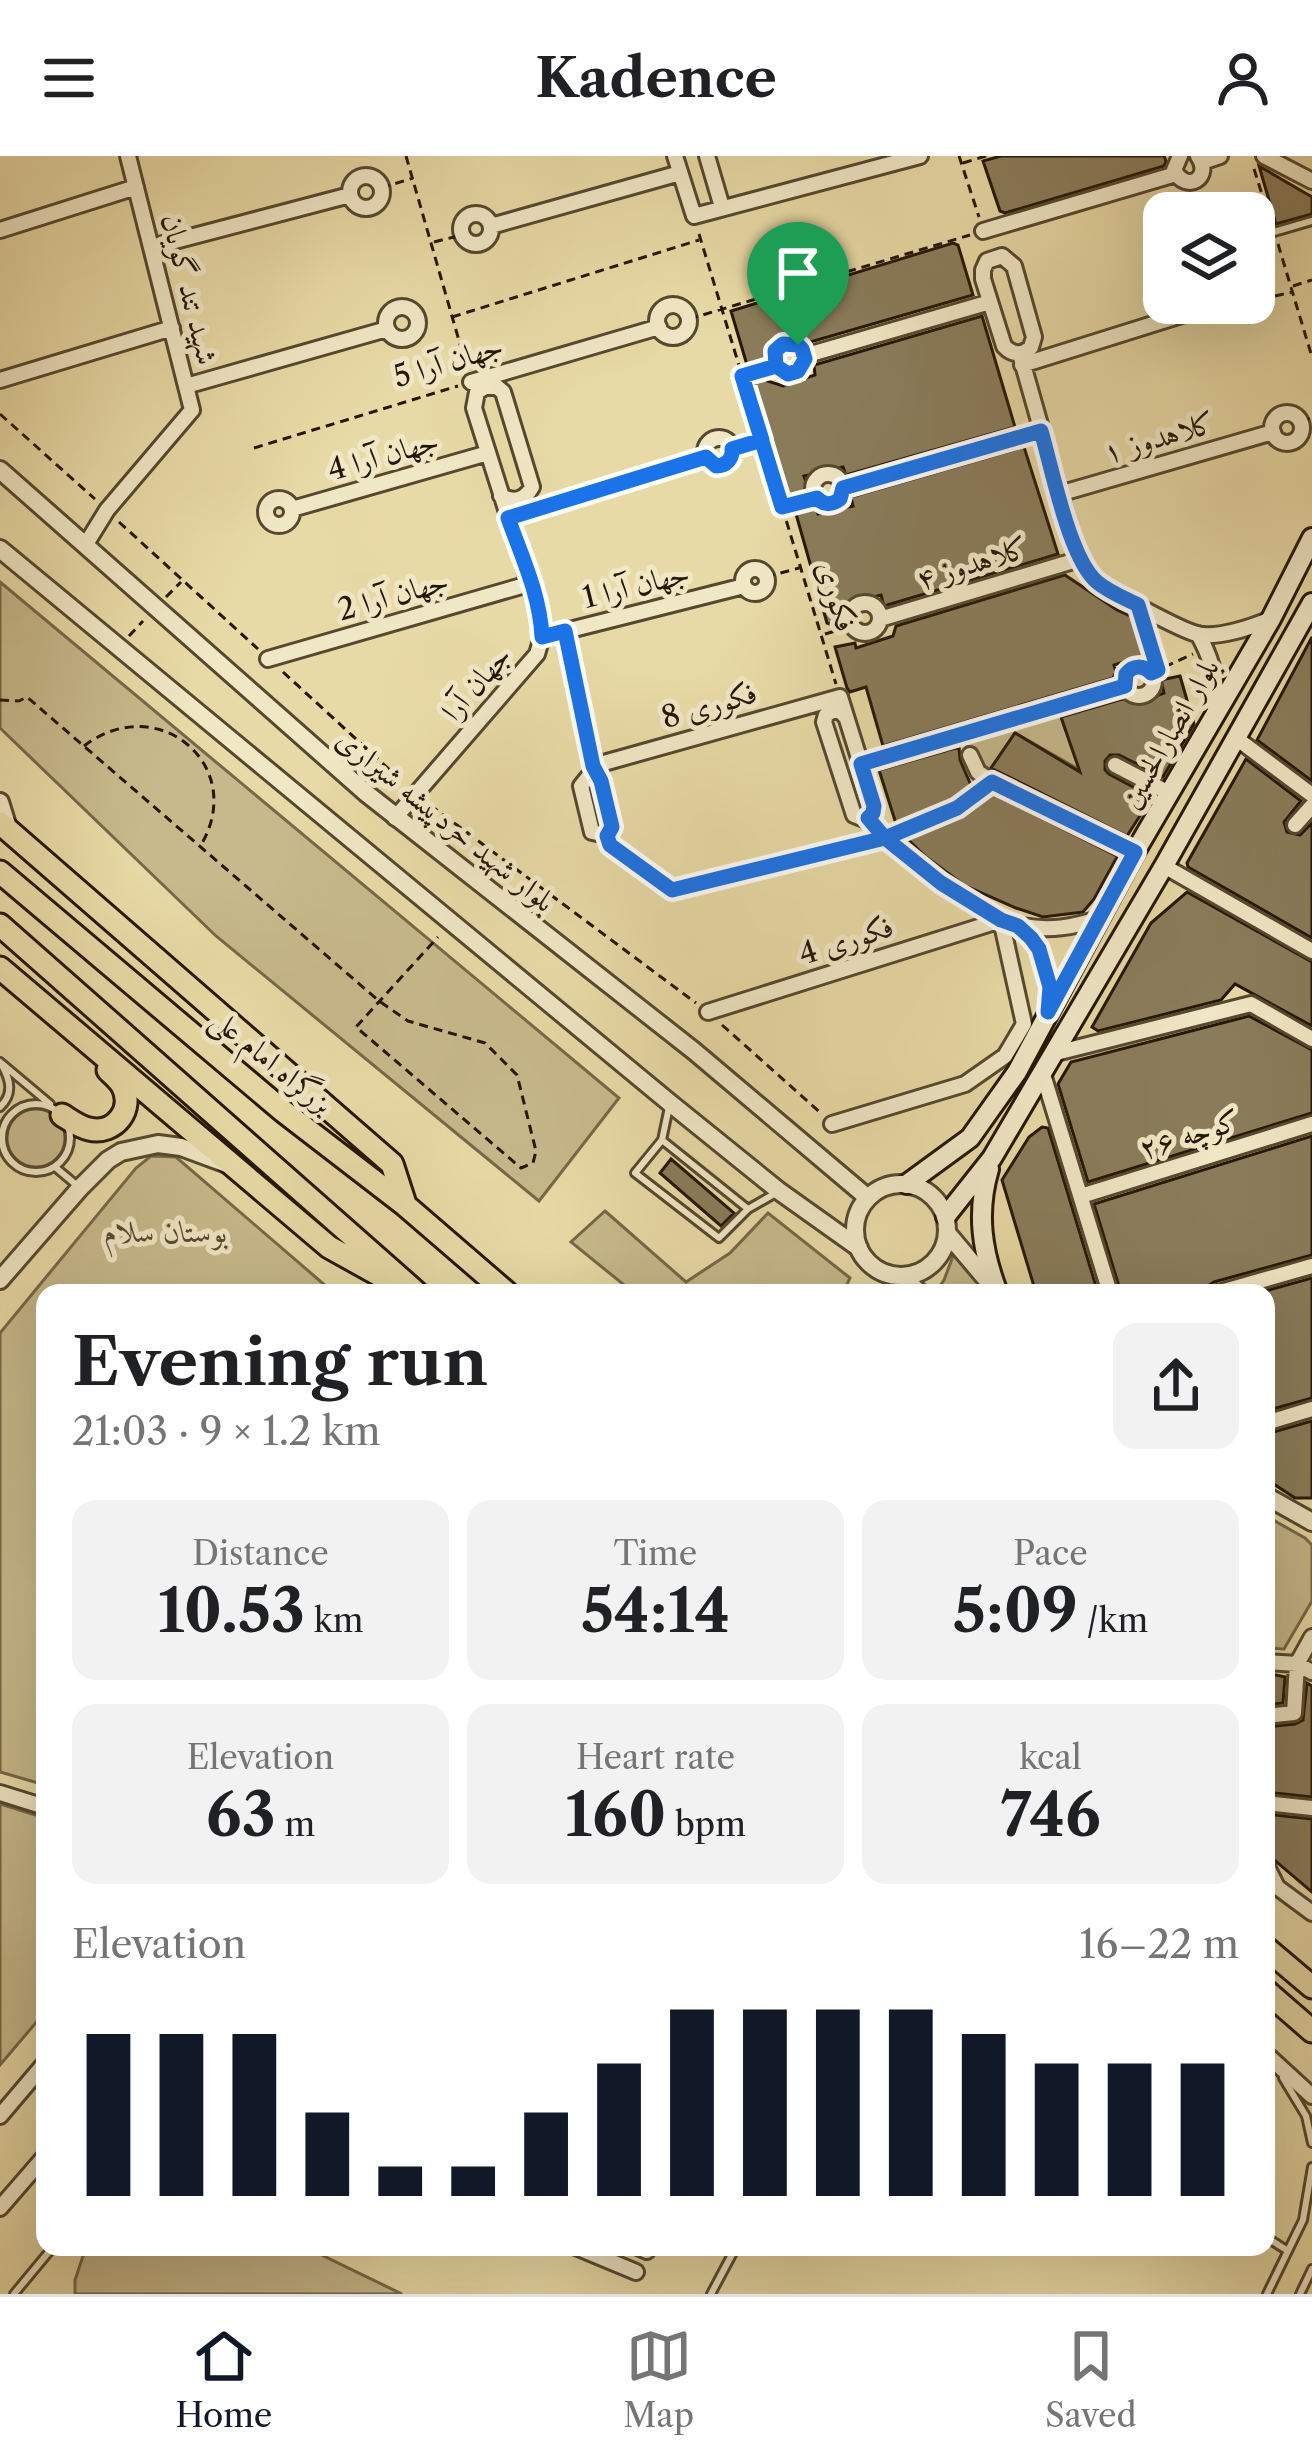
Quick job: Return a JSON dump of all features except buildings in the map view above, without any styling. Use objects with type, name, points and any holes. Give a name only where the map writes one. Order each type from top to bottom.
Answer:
[{"type":"highway","points":[[5,827],[392,1164],[405,1205]]},
{"type":"highway","name":"بزرگراه امام علی","points":[[0,872],[497,1284]]},
{"type":"highway","points":[[0,925],[404,1284]]},
{"type":"highway","points":[[0,968],[329,1247],[397,1284]]},
{"type":"highway","points":[[62,1114],[84,1129],[102,1130],[115,1125],[127,1102],[122,1085],[77,1033]]},
{"type":"highway","points":[[1275,1956],[1312,1988]]},
{"type":"highway","points":[[1275,1999],[1312,2031]]},
{"type":"main road","name":"بلوار انصارالحسین","points":[[907,1184],[970,1138],[1017,1072],[1312,538]]},
{"type":"main road","name":"بلوار انصارالحسین","points":[[947,1225],[992,1158],[1312,603]]},
{"type":"main road","points":[[992,1158],[981,1207],[985,1257],[995,1284]]},
{"type":"street","name":"شهید تند گویان","points":[[86,544],[107,510],[192,410],[128,156]]},
{"type":"street","points":[[675,156],[694,216],[920,156]]},
{"type":"street","points":[[707,156],[722,207]]},
{"type":"street","points":[[1180,156],[1174,165],[1183,181],[1196,180],[1203,173],[1200,159],[1220,156]]},
{"type":"street","points":[[1264,156],[1312,181]]},
{"type":"street","points":[[462,235],[478,244],[490,236],[491,226],[680,173]]},
{"type":"street","points":[[983,231],[1176,174]]},
{"type":"street","points":[[365,176],[381,188],[378,202],[369,207],[359,206],[350,195],[352,184],[365,176]]},
{"type":"street","points":[[0,230],[136,187]]},
{"type":"street","points":[[152,247],[350,195]]},
{"type":"street","points":[[1021,359],[1034,337],[1014,266],[1002,256],[987,261],[983,270],[990,302],[1004,346],[1021,359],[1080,559],[1096,581],[1202,641],[1216,686],[1214,715]]},
{"type":"street","points":[[804,356],[990,302]]},
{"type":"street","points":[[680,306],[689,319],[687,328],[675,336],[659,327],[658,316],[664,308],[680,306]]},
{"type":"street","points":[[1021,359],[1145,324]]},
{"type":"street","name":"جهان آرا 5","points":[[471,382],[659,327]]},
{"type":"street","points":[[0,380],[172,328]]},
{"type":"street","points":[[186,386],[387,329]]},
{"type":"street","points":[[783,344],[798,345],[804,356],[801,368],[793,373],[776,366],[775,351],[783,344]]},
{"type":"street","points":[[498,374],[541,508]]},
{"type":"street","name":"جهان آرا","points":[[395,818],[537,654],[542,637],[532,583],[474,408],[477,392],[485,387],[503,392]]},
{"type":"street","name":"کلاهدوز ۱","points":[[1060,494],[1274,432],[1274,420],[1282,414],[1306,419]]},
{"type":"street","points":[[843,488],[1041,431]]},
{"type":"street","points":[[508,518],[706,457],[707,444],[715,439],[727,441],[732,449]]},
{"type":"street","name":"جهان آرا 4","points":[[292,509],[488,453]]},
{"type":"street","name":"بلوار شهید خردپیشه شیرازی","points":[[0,470],[395,818],[694,1051],[868,1198]]},
{"type":"street","points":[[822,475],[837,476],[843,488],[840,499],[822,503],[813,487],[822,475]]},
{"type":"street","points":[[501,496],[519,500],[532,487]]},
{"type":"street","points":[[0,549],[670,1103],[860,1249],[872,1265],[901,1276],[920,1272],[936,1261],[947,1225]]},
{"type":"street","name":"کلاهدوز ۴","points":[[880,619],[1080,559]]},
{"type":"street","name":"جهان آرا 1","points":[[542,637],[744,586],[743,578],[750,570],[758,569],[766,577]]},
{"type":"street","name":"جهان آرا 2","points":[[268,659],[532,583]]},
{"type":"street","points":[[862,603],[876,608],[880,619],[870,632],[860,632],[852,626],[850,612],[862,603]]},
{"type":"street","points":[[1202,641],[1271,619]]},
{"type":"street","points":[[861,764],[1125,686],[1126,674],[1133,668],[1154,671]]},
{"type":"street","points":[[840,697],[874,806],[868,818],[854,815],[825,726],[824,718],[832,710],[845,716]]},
{"type":"street","name":"فکوری 8","points":[[593,766],[840,697]]},
{"type":"street","points":[[1236,739],[1311,795],[1295,826]]},
{"type":"street","points":[[970,755],[978,772],[992,782],[1135,852]]},
{"type":"street","points":[[1115,765],[1169,793]]},
{"type":"street","points":[[593,766],[601,781],[589,776],[581,786],[592,832],[607,836],[615,850],[672,890],[885,838]]},
{"type":"street","points":[[0,802],[5,827]]},
{"type":"street","points":[[868,818],[885,838],[941,883],[1001,920],[1048,929],[1098,919]]},
{"type":"street","points":[[1163,866],[1312,951]]},
{"type":"street","points":[[832,1124],[965,1084],[1005,1056],[1024,1024],[1001,920]]},
{"type":"street","name":"فکوری 4","points":[[708,1012],[1001,920]]},
{"type":"street","points":[[1018,926],[1039,949],[1050,987],[1048,1012]]},
{"type":"street","points":[[1107,1284],[1047,1062],[1251,1004],[1312,1039]]},
{"type":"street","name":"کوچه ۲۶","points":[[1081,1196],[1312,1124]]},
{"type":"street","points":[[0,1280],[80,1188],[121,1152],[158,1144],[181,1147],[236,1168]]},
{"type":"street","points":[[860,1249],[856,1222],[868,1198],[886,1186],[907,1184],[924,1189],[938,1201],[947,1225],[991,1284]]},
{"type":"street","points":[[1249,1284],[1312,1266]]},
{"type":"street","points":[[901,1276],[910,1284]]},
{"type":"street","points":[[1275,1420],[1309,1410]]},
{"type":"street","points":[[1275,1501],[1312,1522]]},
{"type":"street","points":[[1275,1715],[1294,1713],[1312,1637]]},
{"type":"street","points":[[1275,1663],[1305,1668]]},
{"type":"street","points":[[0,1793],[36,1804]]},
{"type":"street","points":[[1275,1805],[1312,1808]]},
{"type":"street","points":[[1275,1883],[1312,1913]]},
{"type":"street","points":[[1275,2061],[1312,2096]]},
{"type":"street","points":[[0,2116],[36,2074]]},
{"type":"street","points":[[0,2208],[36,2166]]},
{"type":"street","points":[[597,2256],[635,2272]]},
{"type":"lane","points":[[1275,232],[1312,221]]},
{"type":"lane","points":[[0,1062],[62,1114],[71,1137],[55,1167],[44,1172],[22,1169],[5,1154],[1,1142],[6,1121],[22,1107],[43,1104],[62,1114]]},
{"type":"lane","points":[[0,1062],[10,1086],[0,1107]]},
{"type":"lane","points":[[670,1103],[662,1140],[634,1173],[719,1238],[748,1209],[779,1191]]},
{"type":"lane","points":[[662,1140],[748,1209]]},
{"type":"lane","points":[[55,1167],[80,1188]]},
{"type":"lane","points":[[1275,2065],[1306,2116],[1312,2144]]},
{"type":"lane","points":[[1267,2294],[1303,2220],[1312,2167]]},
{"type":"lane","points":[[1275,2243],[1288,2251]]},
{"type":"lane","points":[[14,2294],[46,2256]]},
{"type":"lane","points":[[711,2294],[731,2256]]},
{"type":"lane","points":[[1300,2294],[1312,2269]]},
{"type":"path","points":[[406,156],[471,382]]},
{"type":"path","points":[[689,319],[983,231],[959,156]]},
{"type":"path","points":[[961,163],[986,156]]},
{"type":"path","points":[[381,188],[413,178]]},
{"type":"path","name":"فکوری","points":[[694,216],[840,697]]},
{"type":"path","points":[[431,243],[462,235]]},
{"type":"path","points":[[452,317],[701,239]]},
{"type":"path","points":[[1312,280],[1292,287],[1312,357]]},
{"type":"path","points":[[742,376],[776,366]]},
{"type":"path","name":"جهان آرا 5","points":[[254,448],[471,382]]},
{"type":"path","points":[[732,449],[762,440]]},
{"type":"path","points":[[782,507],[817,498]]},
{"type":"path","points":[[766,577],[800,568]]},
{"type":"path","points":[[1138,605],[1154,671],[1202,641]]},
{"type":"path","points":[[821,635],[852,626]]},
{"type":"path","points":[[565,631],[593,766]]},
{"type":"path","points":[[0,700],[28,697],[379,1001],[408,1021],[485,1042],[517,1075],[536,1151],[533,1162],[521,1168],[356,1027],[379,1001],[451,922]]},
{"type":"path","points":[[84,746],[106,732],[133,725],[159,729],[183,740],[202,760],[212,784],[212,823],[200,847]]},
{"type":"path","points":[[885,838],[957,808],[992,782]]},
{"type":"green space","points":[[0,582],[619,1098],[539,1201],[216,936],[0,728]]},
{"type":"green space","points":[[1058,709],[1080,770],[1015,733],[990,770],[971,758],[964,738]]},
{"type":"green space","points":[[36,1109],[56,1118],[65,1138],[56,1158],[36,1167],[16,1158],[7,1138],[16,1118]]},
{"type":"green space","name":"بوستان سلام","points":[[151,1156],[176,1157],[324,1284],[40,1284]]},
{"type":"green space","points":[[605,1211],[686,1282],[730,1253],[768,1213],[850,1278],[847,1284],[623,1284],[571,1242]]},
{"type":"green space","points":[[955,1251],[980,1284],[941,1284]]},
{"type":"green space","name":"بوستان سلام","points":[[36,1289],[36,1782],[0,1772],[0,1333]]},
{"type":"green space","points":[[1275,1521],[1312,1545],[1312,1601],[1284,1649],[1275,1648]]},
{"type":"green space","points":[[0,1804],[36,1815],[36,2023],[0,2065]]},
{"type":"green space","points":[[83,2256],[324,2256],[402,2294],[75,2294]]},
{"type":"route","points":[[798,345],[783,344],[773,356],[776,366],[742,376],[762,440],[732,449],[725,464],[716,466],[706,457],[508,518],[532,583],[542,637],[565,631],[593,766],[612,827],[607,836],[610,845],[672,890],[885,838],[941,883],[1031,938],[1050,987],[1048,1012],[1135,852],[992,782],[957,808],[885,838],[868,818],[874,806],[861,764],[1125,686],[1126,674],[1133,668],[1158,670],[1138,605],[1086,570],[1075,548],[1041,431],[843,488],[840,499],[832,503],[817,498],[782,507],[742,376],[776,366],[788,374],[798,371],[805,359],[798,345]]}]
